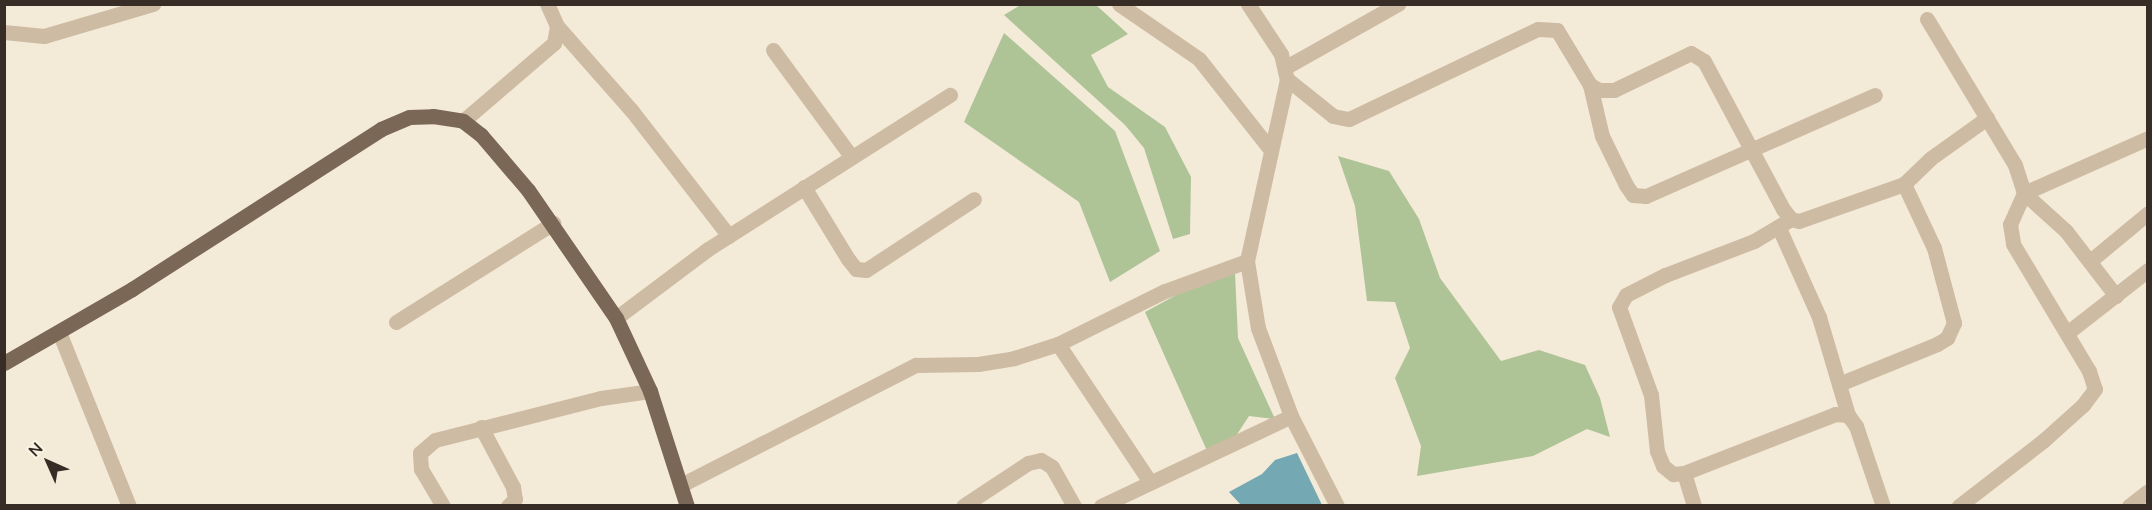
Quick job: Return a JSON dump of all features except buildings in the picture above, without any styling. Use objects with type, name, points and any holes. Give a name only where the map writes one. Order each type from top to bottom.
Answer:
[{"type":"main road","points":[[4,363],[59,332],[381,129],[409,117],[433,116],[463,121],[501,157],[553,223],[616,318],[650,391],[687,506]]},
{"type":"street","points":[[4,32],[44,36],[153,4]]},
{"type":"street","points":[[547,4],[557,26],[632,111],[729,236]]},
{"type":"street","points":[[1119,4],[1199,59],[1270,149]]},
{"type":"street","points":[[1248,4],[1286,73],[1333,116],[1349,119],[1538,29],[1550,27],[1561,35],[1590,86],[1602,136],[1633,195],[1646,196],[1750,148],[1875,95]]},
{"type":"street","points":[[1337,506],[1291,416],[1258,328],[1247,261],[1286,73],[1398,4]]},
{"type":"street","points":[[1927,19],[2015,165],[2024,193],[2066,231],[2116,296]]},
{"type":"street","points":[[463,121],[554,43],[557,26]]},
{"type":"street","points":[[773,50],[851,156]]},
{"type":"street","points":[[1590,86],[1599,90],[1614,90],[1685,54],[1698,55],[1750,148],[1785,223],[1804,275],[1848,415],[1856,426],[1883,506]]},
{"type":"street","points":[[616,318],[729,236],[851,156],[950,95]]},
{"type":"street","points":[[1848,415],[1835,414],[1684,473],[1673,474],[1664,466],[1657,451],[1650,395],[1618,307],[1626,295],[1665,274],[1785,223],[1799,221],[1904,184],[1931,158],[1987,118]]},
{"type":"street","points":[[1959,506],[2044,440],[2090,397],[2094,381],[2013,244],[2010,224],[2024,193],[2148,138]]},
{"type":"street","points":[[1839,384],[1937,344],[1947,338],[1954,323],[1934,248],[1904,184]]},
{"type":"street","points":[[804,187],[848,259],[856,269],[866,270],[974,199]]},
{"type":"street","points":[[2090,261],[2148,213]]},
{"type":"street","points":[[396,322],[553,223]]},
{"type":"street","points":[[681,485],[916,365],[978,364],[1014,358],[1058,344],[1165,291],[1247,261]]},
{"type":"street","points":[[2067,333],[2148,270]]},
{"type":"street","points":[[59,332],[129,506]]},
{"type":"street","points":[[1058,344],[1150,482]]},
{"type":"street","points":[[443,506],[421,469],[420,453],[435,440],[601,398],[650,391]]},
{"type":"street","points":[[1101,506],[1291,416]]},
{"type":"street","points":[[481,427],[513,487],[515,499],[508,506]]},
{"type":"street","points":[[963,506],[1028,463],[1041,460],[1052,467],[1074,506]]},
{"type":"street","points":[[1684,473],[1694,506]]},
{"type":"street","points":[[2129,506],[2148,491]]},
{"type":"green space","points":[[1022,4],[1096,5],[1128,34],[1091,55],[1108,87],[1165,127],[1191,177],[1190,234],[1173,239],[1144,148],[1125,125],[1004,15]]},
{"type":"green space","points":[[1004,33],[1115,131],[1160,251],[1110,282],[1079,202],[964,122]]},
{"type":"green space","points":[[1338,156],[1389,171],[1419,219],[1440,278],[1501,361],[1539,350],[1585,365],[1600,398],[1610,437],[1587,429],[1533,456],[1417,476],[1421,446],[1395,378],[1410,348],[1395,302],[1367,301],[1355,206]]},
{"type":"green space","points":[[1235,273],[1238,338],[1275,419],[1249,416],[1234,439],[1208,453],[1145,312],[1193,286]]},
{"type":"water","points":[[1297,453],[1322,505],[1241,505],[1229,492],[1262,474],[1275,460]]}]
